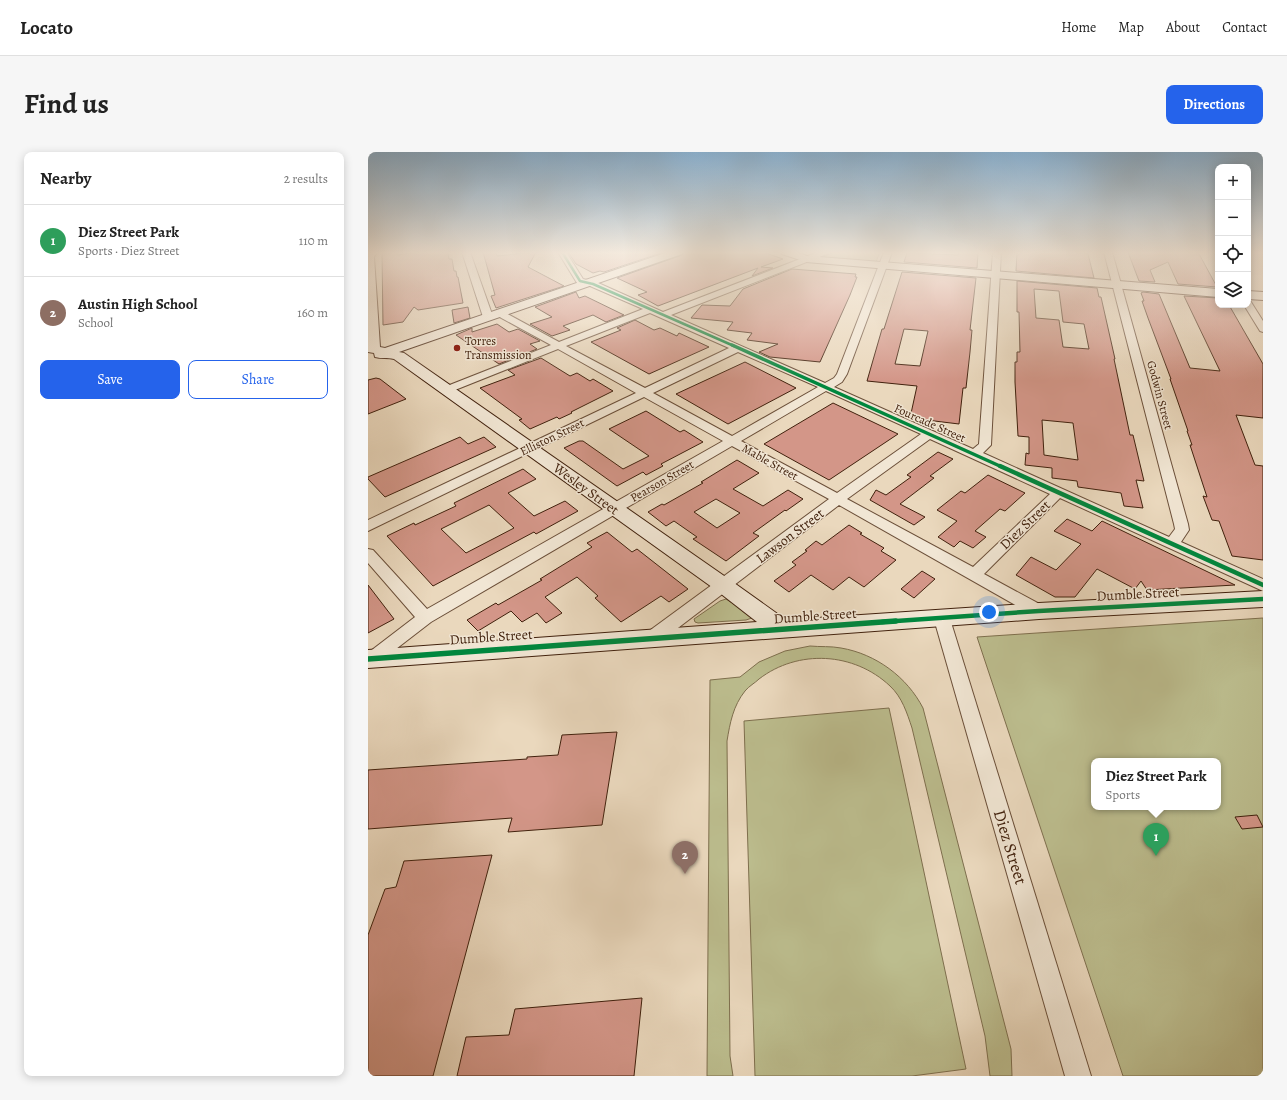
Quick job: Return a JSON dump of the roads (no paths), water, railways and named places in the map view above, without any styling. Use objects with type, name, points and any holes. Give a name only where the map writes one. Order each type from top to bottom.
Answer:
[{"type":"street","name":"Wesley Street","points":[[371,295],[374,349],[399,356],[614,509],[724,585],[783,630]]},
{"type":"street","points":[[484,295],[493,315]]},
{"type":"street","points":[[368,358],[551,295]]},
{"type":"street","name":"Fourcade Street","points":[[615,295],[974,453],[1263,585]]},
{"type":"street","points":[[663,315],[714,295]]},
{"type":"street","name":"Pearson Street","points":[[370,659],[425,618],[838,380],[842,374],[872,295]]},
{"type":"street","points":[[974,453],[981,450],[985,445],[995,295]]},
{"type":"street","name":"Godwin Street","points":[[1120,295],[1181,524],[1182,530],[1172,543]]},
{"type":"street","points":[[1251,295],[1263,296]]},
{"type":"street","points":[[1250,308],[1263,329]]},
{"type":"street","points":[[446,390],[649,310]]},
{"type":"street","name":"Mable Street","points":[[493,315],[556,346],[644,393],[1039,611]]},
{"type":"street","name":"Elliston Street","points":[[368,526],[737,348]]},
{"type":"street","name":"Lawson Street","points":[[651,639],[838,499],[929,434]]},
{"type":"street","name":"Diez Street","points":[[974,575],[1059,492]]},
{"type":"street","points":[[368,554],[425,618]]},
{"type":"street","name":"Dumble Street","points":[[370,659],[450,652],[942,619],[1039,611],[1263,599]]},
{"type":"street","name":"Diez Street","points":[[942,619],[1078,1076]]},
{"type":"place","name":"Torres Transmission","points":[[457,348]]},
{"type":"place","name":"Diez Street Park","points":[[1156,856]]},
{"type":"place","name":"Austin High School","points":[[685,874]]}]
